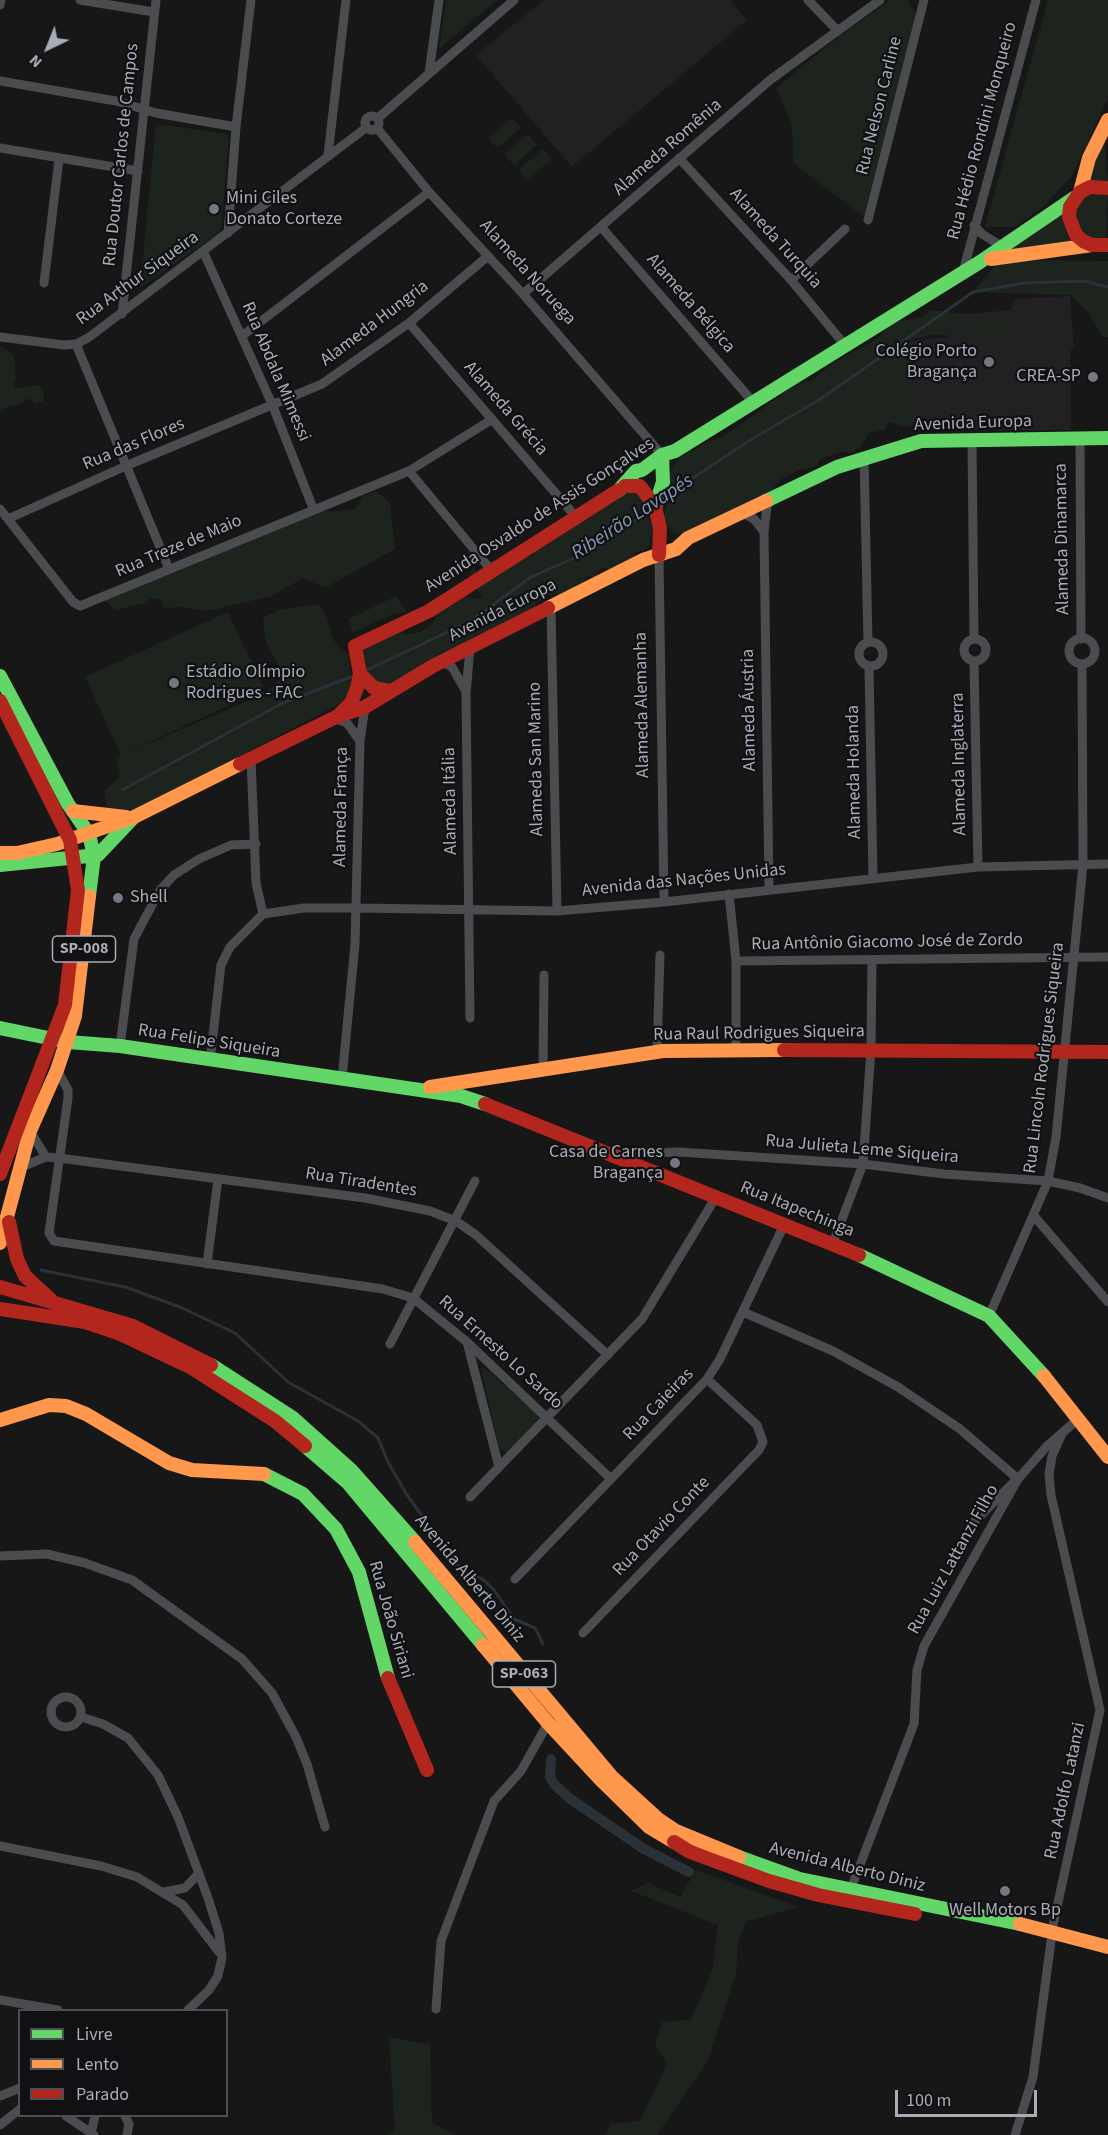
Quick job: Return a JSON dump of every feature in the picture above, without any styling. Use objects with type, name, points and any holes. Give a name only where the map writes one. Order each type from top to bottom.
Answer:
[{"type":"street","points":[[0,5],[1,0]]},
{"type":"street","points":[[80,0],[154,12]]},
{"type":"street","name":"Rua Doutor Carlos de Campos","points":[[122,314],[156,0]]},
{"type":"street","points":[[228,233],[236,127],[251,0]]},
{"type":"street","points":[[328,155],[346,0]]},
{"type":"street","points":[[429,73],[439,0]]},
{"type":"street","points":[[378,118],[369,116],[365,120],[366,127],[370,130],[377,128],[378,118],[514,0]]},
{"type":"street","name":"Alameda Romênia","points":[[523,294],[602,228],[770,80],[880,0]]},
{"type":"street","points":[[913,0],[922,5]]},
{"type":"street","name":"Rua Hédio Rondini Monqueiro","points":[[963,272],[1036,0]]},
{"type":"street","points":[[812,2],[837,30]]},
{"type":"street","name":"Rua Nelson Carline","points":[[868,220],[922,5]]},
{"type":"street","points":[[0,81],[236,127]]},
{"type":"street","points":[[1092,245],[1083,242],[1071,226],[1069,217],[1089,158],[1108,120]]},
{"type":"street","name":"Rua Arthur Siqueira","points":[[0,337],[64,345],[76,344],[122,314],[366,127]]},
{"type":"street","name":"Alameda Noruega","points":[[377,128],[429,192],[523,294],[651,442],[667,456]]},
{"type":"street","points":[[0,148],[138,171]]},
{"type":"street","name":"Alameda Turquia","points":[[680,158],[791,280],[844,344]]},
{"type":"street","points":[[44,283],[59,159]]},
{"type":"street","points":[[1077,195],[1090,187],[1108,188]]},
{"type":"street","points":[[242,336],[429,192]]},
{"type":"street","name":"Avenida Osvaldo de Assis Gonçalves","points":[[360,674],[355,646],[429,611],[625,486],[636,471],[642,471],[650,463],[667,456],[844,344],[1003,248],[1077,195]]},
{"type":"street","points":[[974,225],[982,234],[1003,248]]},
{"type":"street","name":"Alameda Bélgica","points":[[602,228],[753,402]]},
{"type":"street","points":[[791,280],[845,230]]},
{"type":"street","name":"Avenida Osvaldo de Assis Gonçalves","points":[[980,262],[1009,255],[1108,245]]},
{"type":"street","name":"Rua Abdala Mimessi","points":[[203,251],[272,404],[313,508]]},
{"type":"street","name":"Alameda Hungria","points":[[272,404],[336,376],[409,323],[488,256]]},
{"type":"street","name":"Alameda Grécia","points":[[409,323],[576,517]]},
{"type":"street","points":[[76,344],[128,465],[169,569]]},
{"type":"street","name":"Rua das Flores","points":[[10,518],[272,404]]},
{"type":"street","name":"Rua Treze de Maio","points":[[0,509],[10,518],[73,602],[80,606],[313,508],[409,471],[491,420]]},
{"type":"street","name":"Avenida Europa","points":[[0,853],[17,853],[70,840],[134,817],[336,717],[365,707],[390,690],[551,606],[643,560],[676,549],[688,538],[837,467],[921,441],[1108,438]]},
{"type":"street","name":"Alameda Dinamarca","points":[[1080,439],[1081,639]]},
{"type":"street","name":"Alameda Inglaterra","points":[[972,440],[974,639]]},
{"type":"street","points":[[651,442],[648,471],[651,479],[663,483]]},
{"type":"street","points":[[625,486],[640,486],[655,503],[663,483],[667,456]]},
{"type":"street","name":"Alameda Holanda","points":[[864,457],[868,642]]},
{"type":"street","points":[[409,471],[491,570]]},
{"type":"street","name":"Alameda Áustria","points":[[769,888],[764,532],[767,506],[772,499]]},
{"type":"street","name":"Alameda Alemanha","points":[[655,503],[660,528],[664,902]]},
{"type":"street","points":[[743,513],[754,519],[764,532]]},
{"type":"street","points":[[643,560],[660,528],[671,536],[688,538]]},
{"type":"street","name":"Alameda San Marino","points":[[551,606],[557,910]]},
{"type":"street","name":"Alameda Dinamarca","points":[[1081,639],[1089,641],[1095,651],[1090,662],[1082,664],[1074,661],[1070,654],[1073,642],[1081,639]]},
{"type":"street","name":"Alameda Inglaterra","points":[[981,640],[987,650],[984,657],[974,661],[967,658],[964,648],[968,641],[981,640]]},
{"type":"street","name":"Alameda Holanda","points":[[868,642],[880,646],[883,654],[880,662],[869,667]]},
{"type":"street","name":"Alameda Holanda","points":[[868,642],[858,653],[860,660],[869,667]]},
{"type":"street","name":"Alameda Itália","points":[[470,648],[466,693],[470,1018]]},
{"type":"street","name":"Alameda Inglaterra","points":[[974,661],[978,867]]},
{"type":"street","points":[[442,662],[453,669],[466,693]]},
{"type":"street","name":"Alameda Dinamarca","points":[[1082,664],[1083,864]]},
{"type":"street","name":"Alameda Holanda","points":[[869,667],[873,877]]},
{"type":"street","points":[[360,741],[347,723],[336,717],[353,699],[360,674],[374,687],[390,690]]},
{"type":"street","name":"SP-008","points":[[0,676],[73,812],[89,834],[94,856],[81,981],[75,1016],[68,1042],[30,1131],[0,1243]]},
{"type":"street","name":"SP-008","points":[[0,701],[70,840],[75,859],[78,897],[68,993],[0,1174]]},
{"type":"street","name":"Alameda França","points":[[342,1079],[355,944],[360,741],[365,707]]},
{"type":"street","points":[[210,1061],[222,965],[230,947],[263,914],[256,883],[251,758]]},
{"type":"street","name":"Avenida Europa","points":[[73,812],[87,815],[134,817]]},
{"type":"street","name":"Avenida Europa","points":[[94,856],[103,852],[134,817]]},
{"type":"street","points":[[120,1046],[134,939],[150,907],[174,875],[199,859],[231,845],[256,844]]},
{"type":"street","points":[[0,865],[61,857],[75,859],[94,856]]},
{"type":"street","name":"Rua Lincoln Rodrigues Siqueira","points":[[988,1316],[1048,1181],[1056,1137],[1083,864]]},
{"type":"street","name":"Avenida das Nações Unidas","points":[[263,914],[304,909],[356,908],[557,910],[664,902],[769,888],[978,867],[1108,864]]},
{"type":"street","points":[[729,894],[736,960],[736,1050]]},
{"type":"street","points":[[657,1052],[660,955]]},
{"type":"street","name":"Rua Antônio Giacomo José de Zordo","points":[[736,960],[1108,957]]},
{"type":"street","points":[[833,1243],[862,1164],[871,1049],[872,960]]},
{"type":"street","points":[[543,1069],[544,975]]},
{"type":"street","name":"Rua Felipe Siqueira","points":[[0,1028],[68,1042],[120,1046],[413,1089]]},
{"type":"street","name":"Rua Raul Rodrigues Siqueira","points":[[413,1089],[488,1080],[543,1069],[657,1052],[871,1049],[1108,1052]]},
{"type":"street","points":[[57,1070],[68,1090],[59,1158]]},
{"type":"street","points":[[480,1100],[488,1080]]},
{"type":"street","name":"Rua Itapechinga","points":[[413,1089],[480,1100],[833,1243],[988,1316],[1032,1361],[1108,1457]]},
{"type":"street","points":[[19,1168],[46,1157],[30,1131]]},
{"type":"street","name":"Rua Julieta Leme Siqueira","points":[[612,1154],[680,1152],[862,1164],[944,1174],[1048,1181],[1080,1188],[1108,1198]]},
{"type":"street","name":"Rua Tiradentes","points":[[46,1157],[375,1200],[429,1211],[456,1221],[476,1235],[608,1355]]},
{"type":"street","name":"Rua Ernesto Lo Sardo","points":[[59,1158],[51,1239],[57,1242],[383,1289],[413,1298],[467,1342],[610,1478]]},
{"type":"street","points":[[207,1264],[218,1179]]},
{"type":"street","points":[[390,1344],[476,1181]]},
{"type":"street","points":[[470,1497],[642,1319],[716,1197]]},
{"type":"street","name":"SP-063","points":[[9,1207],[11,1240],[25,1276],[56,1304]]},
{"type":"street","points":[[1034,1216],[1108,1302]]},
{"type":"street","name":"Rua Caieiras","points":[[515,1579],[707,1379],[743,1312],[784,1225]]},
{"type":"street","name":"Avenida Alberto Diniz","points":[[0,1287],[133,1326],[206,1362],[264,1397],[318,1440],[381,1501],[561,1719],[612,1777],[658,1819],[701,1843],[800,1879],[1108,1947]]},
{"type":"street","name":"Avenida Alberto Diniz","points":[[0,1309],[85,1322],[118,1333],[192,1368],[275,1421],[348,1483],[379,1517],[548,1723],[628,1809],[649,1827],[690,1852],[769,1881],[818,1895],[996,1928],[1051,1935],[1108,1956]]},
{"type":"street","points":[[743,1312],[833,1351],[898,1387],[960,1429],[1018,1479],[974,1522]]},
{"type":"street","points":[[467,1342],[499,1467]]},
{"type":"street","name":"Rua Otavio Conte","points":[[583,1633],[759,1450],[762,1442],[757,1425],[707,1379]]},
{"type":"street","name":"Rua João Siriani","points":[[0,1420],[49,1405],[66,1406],[86,1414],[169,1462],[192,1470],[265,1474],[303,1494],[336,1528],[359,1572],[392,1691],[427,1770]]},
{"type":"street","name":"Rua Adolfo Latanzi","points":[[1051,1935],[1100,1710],[1051,1495],[1049,1474],[1052,1456],[1063,1432],[1077,1420]]},
{"type":"street","name":"Rua Luiz Lattanzi Filho","points":[[850,1891],[914,1724],[917,1670],[924,1646],[1018,1479],[1063,1432]]},
{"type":"street","points":[[0,1556],[47,1554],[85,1563],[132,1580],[242,1659],[272,1694],[296,1737],[307,1764],[325,1827]]},
{"type":"street","points":[[81,1717],[103,1724],[128,1738],[144,1755],[158,1775],[199,1873],[219,1933],[222,1957],[219,1976],[209,1990],[189,2009]]},
{"type":"street","points":[[436,2009],[441,1941],[494,1801],[521,1771],[548,1723]]},
{"type":"street","points":[[0,1846],[101,1866],[137,1877],[164,1892],[189,1912],[222,1957]]},
{"type":"street","points":[[164,1892],[185,1888],[199,1873]]},
{"type":"street","points":[[1015,2135],[1033,2077],[1051,1935]]},
{"type":"street","points":[[0,2000],[52,2009]]},
{"type":"street","points":[[0,2096],[18,2089]]},
{"type":"street","points":[[0,2125],[18,2111]]},
{"type":"street","points":[[72,2117],[92,2134]]},
{"type":"street","points":[[92,2134],[95,2117]]},
{"type":"street","points":[[127,2117],[129,2124],[127,2135]]},
{"type":"shaded area","points":[[446,0],[497,0],[439,49]]},
{"type":"shaded area","points":[[544,0],[730,0],[747,20],[572,167],[476,55]]},
{"type":"shaded area","points":[[890,0],[907,0],[916,14],[864,217],[793,163],[792,125],[776,88],[827,46]]},
{"type":"shaded area","points":[[1048,0],[1108,0],[1108,98],[1072,176],[1043,207],[1015,227],[985,227]]},
{"type":"shaded area","points":[[512,118],[521,128],[497,148],[488,138]]},
{"type":"shaded area","points":[[156,124],[229,134],[222,221],[220,232],[140,288]]},
{"type":"shaded area","points":[[1104,133],[1108,181],[1088,183]]},
{"type":"shaded area","points":[[528,134],[537,145],[514,165],[504,154]]},
{"type":"shaded area","points":[[543,149],[552,159],[527,180],[518,170]]},
{"type":"shaded area","points":[[1088,191],[1108,192],[1106,239],[1091,239],[1079,230],[1074,208]]},
{"type":"shaded area","points":[[1064,213],[1076,242],[999,254]]},
{"type":"shaded area","points":[[1000,260],[1108,261],[1108,337],[1102,337],[1090,315],[1071,295],[973,292]]},
{"type":"shaded area","name":"Colégio Porto Bragança","points":[[1070,296],[1074,348],[1070,351],[1071,430],[916,431],[916,412],[910,403],[899,351],[906,341],[952,337],[950,321],[967,320],[966,314],[1011,310],[1015,299]]},
{"type":"shaded area","points":[[931,310],[966,314],[967,320],[950,322],[952,337],[934,334],[906,341],[899,351],[901,359],[914,365],[916,391],[910,403],[916,412],[916,423],[908,427],[888,422],[885,429],[869,433],[862,445],[852,453],[842,451],[820,459],[816,467],[798,470],[780,480],[763,501],[682,534],[674,533],[669,528],[664,518],[669,488],[667,480],[670,471],[686,450],[694,450],[724,436],[794,386],[813,380],[831,364],[875,340],[893,322],[922,317]]},
{"type":"shaded area","points":[[1008,315],[1010,340],[970,342],[969,316]]},
{"type":"shaded area","points":[[0,345],[14,356],[16,376],[13,386],[18,388],[40,385],[44,393],[43,402],[35,404],[29,398],[21,404],[7,407],[0,412]]},
{"type":"shaded area","points":[[630,486],[650,504],[646,508],[653,530],[649,546],[643,551],[634,552],[633,560],[628,563],[621,562],[621,568],[613,571],[602,567],[595,577],[587,576],[583,582],[576,584],[569,594],[553,594],[545,597],[537,603],[533,611],[520,614],[500,627],[496,626],[489,633],[475,635],[468,644],[439,654],[399,682],[370,691],[359,650],[398,631],[405,635],[420,632],[432,624],[438,613],[445,609],[445,604],[461,596],[478,599],[483,595],[474,588],[469,575],[472,569],[477,572],[486,562],[532,555],[536,546],[548,545],[551,540],[607,506]]},
{"type":"shaded area","points":[[377,491],[390,503],[395,549],[325,588],[303,578],[272,596],[207,611],[183,607],[165,608],[160,599],[150,598],[145,603],[116,610],[103,599],[182,570],[305,514],[317,510],[333,512],[355,509],[363,496]]},
{"type":"shaded area","points":[[396,596],[407,612],[395,613],[353,633],[349,619]]},
{"type":"shaded area","points":[[319,604],[326,616],[333,639],[341,650],[349,654],[351,684],[345,701],[135,811],[108,811],[104,791],[120,777],[116,757],[121,755],[85,677],[228,612],[264,689],[124,754],[257,697],[274,686],[283,674],[266,642],[263,618],[278,610]]},
{"type":"shaded area","points":[[483,1367],[537,1413],[538,1418],[509,1454],[499,1448],[481,1369]]},
{"type":"shaded area","points":[[696,1870],[798,1907],[746,1922],[738,1943],[736,1974],[708,2061],[657,2135],[606,2135],[610,2124],[640,2121],[667,2064],[655,2045],[662,2022],[691,2020],[713,1968],[718,1925],[631,1891],[648,1883],[680,1897]]},
{"type":"shaded area","points":[[389,2037],[430,2045],[432,2123],[456,2135],[387,2135],[395,2131]]},
{"type":"waterway","name":"Ribeirão Lavapés","points":[[664,497],[752,439],[822,398],[973,292],[1024,283],[1084,281],[1108,287]]},
{"type":"waterway","name":"Ribeirão Lavapés","points":[[365,671],[471,621],[531,577],[592,550],[650,510]]},
{"type":"waterway","name":"Ribeirão Lavapés","points":[[122,790],[283,703],[356,675]]},
{"type":"waterway","points":[[41,1270],[125,1287],[180,1307],[235,1333],[288,1382],[358,1421],[378,1438],[388,1462],[407,1495],[460,1568],[484,1580],[494,1590],[514,1619],[535,1628],[543,1644]]},
{"type":"waterway","points":[[551,1759],[550,1777],[569,1798],[644,1849],[689,1872]]},
{"type":"traffic: fast","points":[[619,490],[636,471],[642,470],[662,455],[675,451],[980,262],[1074,198]]},
{"type":"traffic: fast","points":[[766,501],[837,467],[921,441],[1108,438]]},
{"type":"traffic: fast","points":[[655,507],[663,482],[662,455]]},
{"type":"traffic: fast","points":[[0,676],[68,804],[89,834],[94,856],[89,896]]},
{"type":"traffic: fast","points":[[0,865],[98,855],[133,818]]},
{"type":"traffic: fast","points":[[0,1028],[68,1042],[120,1046],[461,1096],[485,1104]]},
{"type":"traffic: fast","points":[[859,1255],[989,1316],[1044,1376]]},
{"type":"traffic: fast","points":[[211,1365],[293,1418],[351,1470],[415,1542]]},
{"type":"traffic: fast","points":[[305,1446],[348,1483],[483,1645]]},
{"type":"traffic: fast","points":[[264,1474],[303,1494],[336,1529],[359,1572],[388,1678]]},
{"type":"traffic: fast","points":[[739,1857],[800,1879],[1020,1924]]},
{"type":"traffic: slow","points":[[1080,192],[1089,158],[1108,120]]},
{"type":"traffic: slow","points":[[991,259],[1092,245]]},
{"type":"traffic: slow","points":[[548,608],[643,560],[676,549],[688,538],[766,501]]},
{"type":"traffic: slow","points":[[0,853],[17,853],[57,844],[134,817],[240,764]]},
{"type":"traffic: slow","points":[[73,811],[126,817]]},
{"type":"traffic: slow","points":[[0,1243],[30,1131],[57,1070],[75,1016],[89,896]]},
{"type":"traffic: slow","points":[[430,1087],[663,1051],[784,1050]]},
{"type":"traffic: slow","points":[[1044,1376],[1108,1457]]},
{"type":"traffic: slow","points":[[0,1420],[49,1405],[66,1406],[86,1414],[169,1463],[192,1470],[264,1474]]},
{"type":"traffic: slow","points":[[415,1542],[612,1777],[658,1819],[676,1831],[739,1857]]},
{"type":"traffic: slow","points":[[483,1645],[548,1723],[600,1779],[649,1827],[674,1842]]},
{"type":"traffic: slow","points":[[1020,1924],[1108,1947]]},
{"type":"traffic: jam","points":[[1108,188],[1090,187],[1080,192],[1070,207],[1069,217],[1076,235],[1083,241],[1092,245],[1108,245]]},
{"type":"traffic: jam","points":[[625,486],[640,486],[655,507],[660,528],[659,555]]},
{"type":"traffic: jam","points":[[338,716],[351,703],[357,688],[360,674],[355,646],[429,611],[619,490]]},
{"type":"traffic: jam","points":[[240,764],[338,716],[365,707],[433,666],[548,608]]},
{"type":"traffic: jam","points":[[360,674],[374,688],[390,691]]},
{"type":"traffic: jam","points":[[0,701],[70,840],[78,890],[65,1005],[0,1174]]},
{"type":"traffic: jam","points":[[784,1050],[1108,1052]]},
{"type":"traffic: jam","points":[[485,1104],[859,1255]]},
{"type":"traffic: jam","points":[[9,1222],[17,1259],[25,1276],[52,1301]]},
{"type":"traffic: jam","points":[[0,1287],[133,1326],[211,1365]]},
{"type":"traffic: jam","points":[[0,1309],[85,1322],[118,1333],[192,1368],[275,1421],[305,1446]]},
{"type":"traffic: jam","points":[[388,1678],[427,1770]]},
{"type":"traffic: jam","points":[[674,1842],[690,1852],[769,1881],[818,1895],[915,1914]]},
{"type":"place","name":"Mini Ciles Donato Corteze","points":[[214,209]]},
{"type":"place","name":"Colégio Porto Bragança","points":[[989,362]]},
{"type":"place","name":"CREA-SP","points":[[1093,377]]},
{"type":"place","name":"Estádio Olímpio Rodrigues - FAC","points":[[174,683]]},
{"type":"place","name":"Shell","points":[[118,898]]},
{"type":"place","name":"Casa de Carnes Bragança","points":[[675,1163]]},
{"type":"place","name":"Well Motors Bp","points":[[1005,1891]]}]
